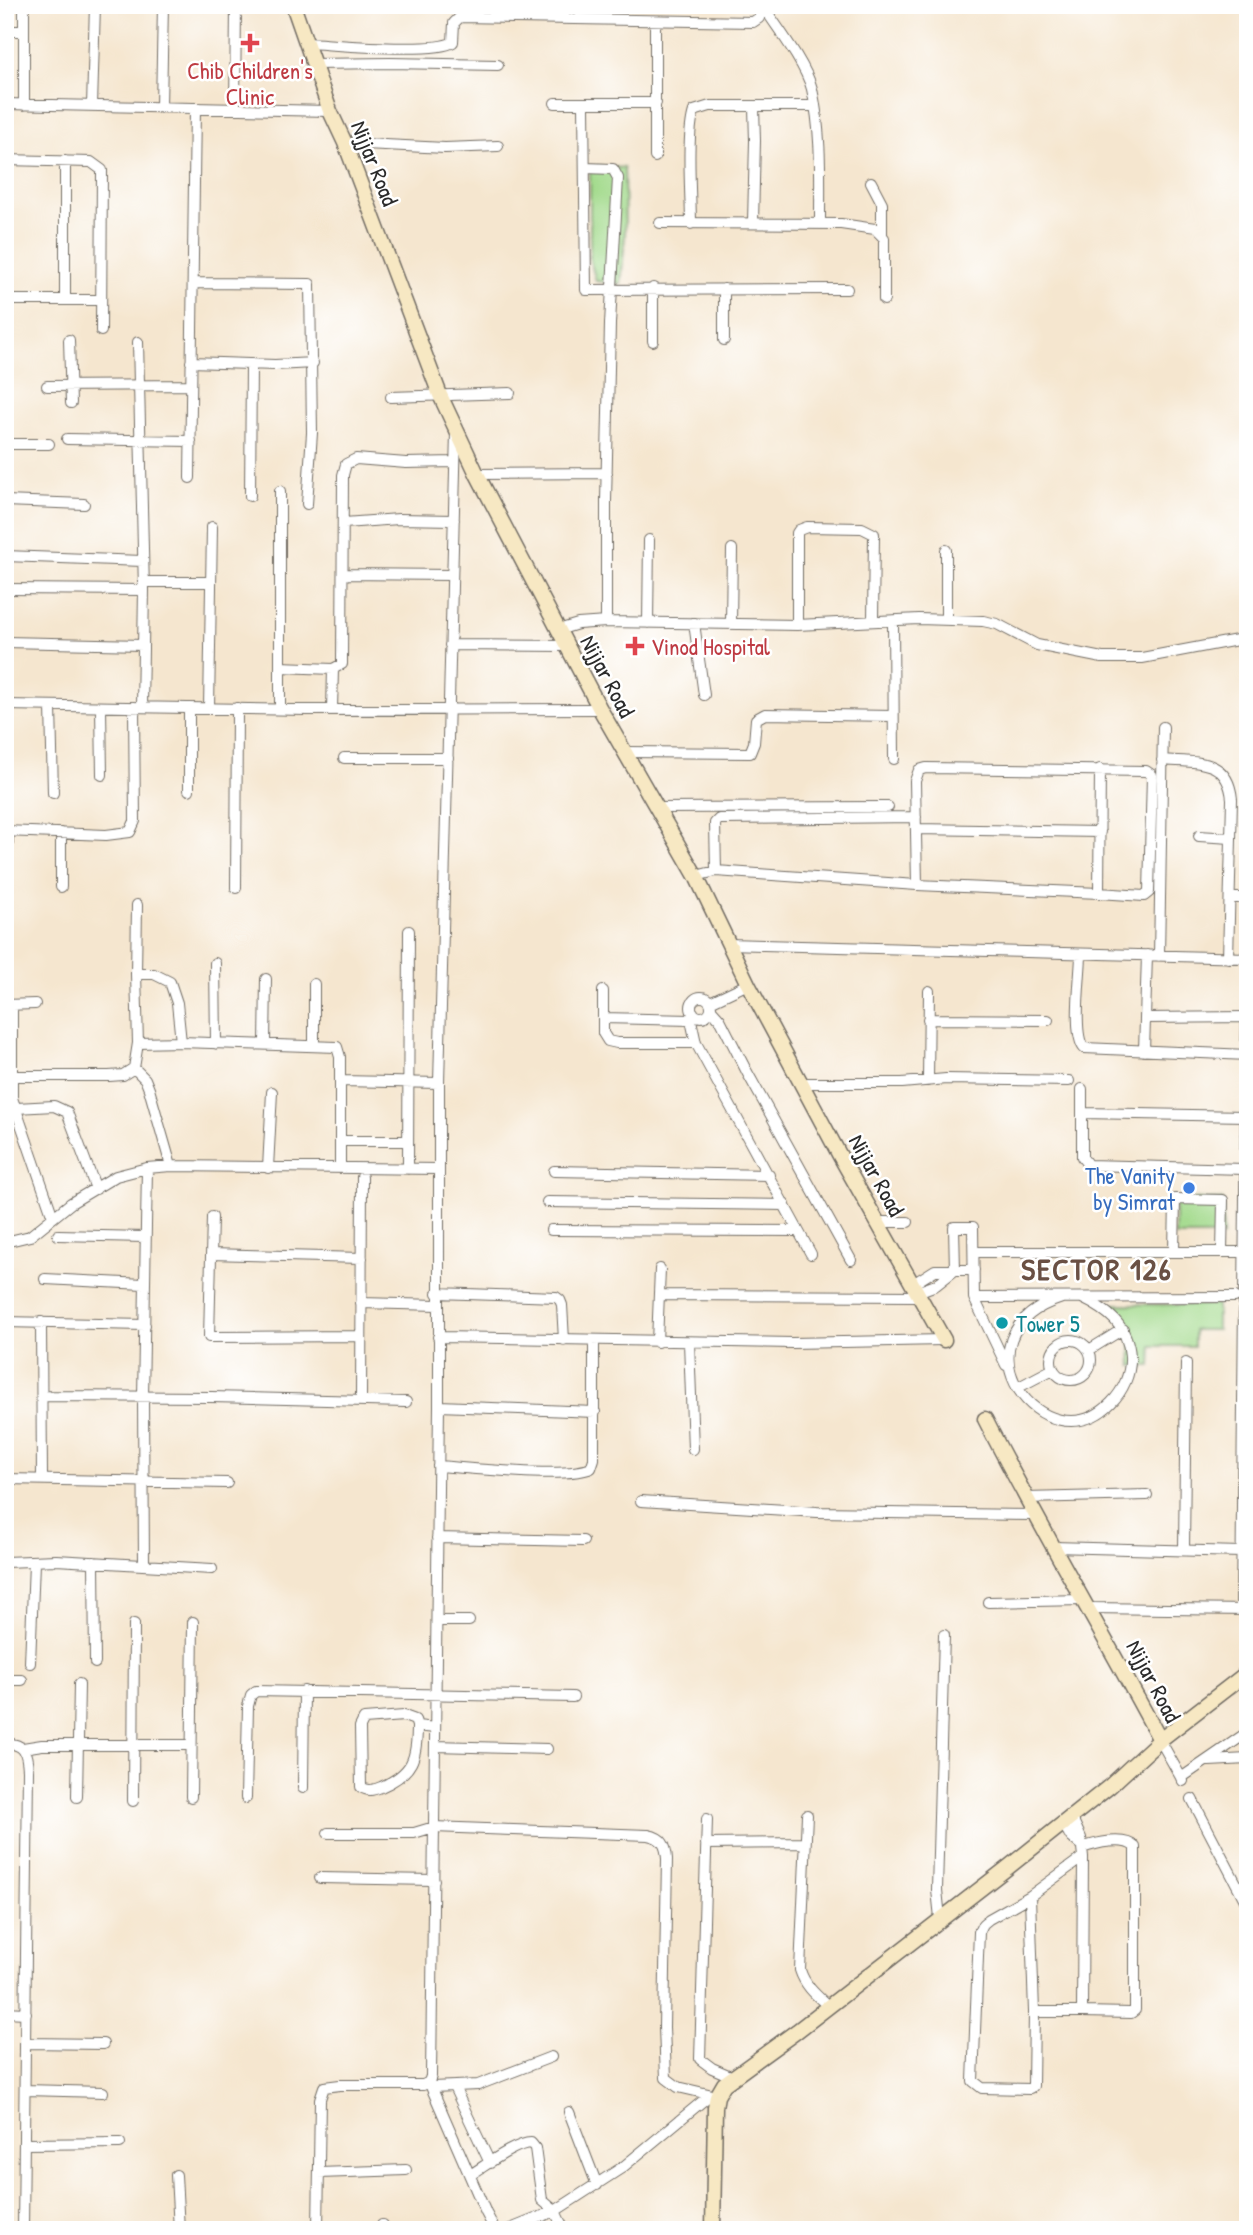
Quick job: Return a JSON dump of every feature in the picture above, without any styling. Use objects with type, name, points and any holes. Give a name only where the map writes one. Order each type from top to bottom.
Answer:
[{"type":"street","points":[[24,5],[24,105]]},
{"type":"street","points":[[92,106],[95,5]]},
{"type":"street","points":[[161,107],[163,5]]},
{"type":"street","points":[[235,108],[236,5]]},
{"type":"street","name":"Nijjar Road","points":[[293,5],[330,111],[345,143],[440,395],[477,474],[600,709],[654,808],[696,876],[748,984],[801,1083],[944,1340]]},
{"type":"street","points":[[306,43],[444,46],[453,42],[454,23],[460,17],[753,22],[759,18],[763,6]]},
{"type":"street","points":[[763,6],[812,88],[820,155],[820,224]]},
{"type":"street","points":[[655,21],[655,157]]},
{"type":"street","points":[[5,31],[24,31]]},
{"type":"street","points":[[313,64],[498,65]]},
{"type":"street","points":[[555,103],[656,103]]},
{"type":"street","points":[[5,104],[330,111]]},
{"type":"street","points":[[584,104],[586,290],[847,289]]},
{"type":"street","points":[[691,224],[691,131],[694,111],[710,106],[815,106]]},
{"type":"street","points":[[753,222],[754,107]]},
{"type":"street","points":[[190,478],[195,108]]},
{"type":"street","points":[[345,143],[444,148],[498,146]]},
{"type":"street","points":[[5,160],[91,162],[102,170],[101,331]]},
{"type":"street","points":[[65,161],[65,300]]},
{"type":"street","points":[[585,168],[609,168],[617,173],[607,473],[606,622]]},
{"type":"street","points":[[871,183],[882,203],[884,300]]},
{"type":"street","points":[[660,223],[753,222],[861,226],[875,229],[882,234]]},
{"type":"street","points":[[194,283],[310,284],[313,363],[311,463],[307,504]]},
{"type":"street","points":[[653,288],[653,341]]},
{"type":"street","points":[[724,289],[724,340]]},
{"type":"street","points":[[5,300],[101,300]]},
{"type":"street","points":[[69,340],[71,403]]},
{"type":"street","points":[[8,882],[7,832],[122,834],[130,832],[134,827],[143,645],[138,342]]},
{"type":"street","points":[[191,362],[313,363]]},
{"type":"street","points":[[250,496],[251,364]]},
{"type":"street","points":[[47,386],[191,385]]},
{"type":"street","points":[[391,397],[510,393]]},
{"type":"street","points":[[456,430],[439,1083],[439,1406],[431,2084],[495,2230]]},
{"type":"street","points":[[67,439],[191,441]]},
{"type":"street","points":[[5,444],[49,444]]},
{"type":"street","points":[[280,667],[333,669],[342,663],[343,475],[349,461],[455,462]]},
{"type":"street","points":[[477,474],[607,473]]},
{"type":"street","points":[[280,491],[280,709]]},
{"type":"street","points":[[5,501],[84,504]]},
{"type":"street","points":[[344,523],[399,519],[454,520]]},
{"type":"street","points":[[209,708],[212,527]]},
{"type":"street","points":[[797,625],[797,534],[799,530],[807,527],[862,528],[874,534],[873,621]]},
{"type":"street","points":[[648,623],[649,540]]},
{"type":"street","points":[[731,624],[732,549]]},
{"type":"street","points":[[946,550],[946,619]]},
{"type":"street","points":[[5,556],[143,561]]},
{"type":"street","points":[[343,574],[451,575]]},
{"type":"street","points":[[5,589],[211,582]]},
{"type":"street","points":[[558,629],[606,622],[797,625],[946,619],[997,624],[1037,645],[1102,658],[1142,658],[1248,638]]},
{"type":"street","points":[[893,621],[894,759]]},
{"type":"street","points":[[694,623],[704,695]]},
{"type":"street","points":[[5,642],[143,645]]},
{"type":"street","points":[[450,645],[567,646]]},
{"type":"street","points":[[332,710],[333,669]]},
{"type":"street","points":[[5,705],[332,710],[600,709]]},
{"type":"street","points":[[51,706],[53,793]]},
{"type":"street","points":[[101,707],[102,775]]},
{"type":"street","points":[[188,790],[189,708]]},
{"type":"street","points":[[236,888],[237,708]]},
{"type":"street","points":[[624,752],[750,753],[755,719],[765,714],[893,716]]},
{"type":"street","points":[[1159,956],[1163,727]]},
{"type":"street","points":[[344,758],[448,758]]},
{"type":"street","points":[[1162,760],[1211,764],[1225,776],[1231,789],[1228,958]]},
{"type":"street","points":[[696,876],[716,871],[917,885],[1144,897],[1149,892],[1152,775],[1141,770],[926,768],[916,774],[917,885]]},
{"type":"street","points":[[1099,893],[1100,769]]},
{"type":"street","points":[[654,808],[888,807]]},
{"type":"street","points":[[716,871],[715,823],[719,819],[916,817]]},
{"type":"street","points":[[916,829],[1100,832]]},
{"type":"street","points":[[61,833],[61,887]]},
{"type":"street","points":[[1199,836],[1231,838]]},
{"type":"street","points":[[1230,898],[1248,898]]},
{"type":"street","points":[[134,1068],[138,1044],[135,974],[137,905]]},
{"type":"street","points":[[408,1169],[409,932]]},
{"type":"street","points":[[728,944],[1248,958]]},
{"type":"street","points":[[1081,954],[1078,1028],[1082,1046],[1089,1050],[1247,1055],[1248,1017],[1145,1018]]},
{"type":"street","points":[[1144,1051],[1146,955]]},
{"type":"street","points":[[215,962],[216,1044]]},
{"type":"street","points":[[135,974],[154,974],[170,982],[177,1003],[181,1042]]},
{"type":"street","points":[[265,1044],[266,979]]},
{"type":"street","points":[[314,984],[314,1045]]},
{"type":"street","points":[[603,1018],[701,1017],[707,1014],[710,1005],[748,984]]},
{"type":"street","points":[[603,991],[605,1038],[612,1043],[696,1043]]},
{"type":"street","points":[[928,1081],[929,991]]},
{"type":"street","points":[[811,1254],[696,1043],[691,1005],[696,998],[706,998],[720,1019],[851,1260]]},
{"type":"street","points":[[35,1004],[9,1005],[11,1101],[53,1217]]},
{"type":"street","points":[[928,1018],[1048,1020]]},
{"type":"street","points":[[138,1044],[181,1042],[337,1047],[341,1081],[340,1168]]},
{"type":"street","points":[[11,1076],[109,1076],[134,1068]]},
{"type":"street","points":[[134,1068],[145,1079],[149,1089],[171,1166]]},
{"type":"street","points":[[801,1083],[946,1079],[1069,1081]]},
{"type":"street","points":[[341,1081],[439,1083]]},
{"type":"street","points":[[1082,1088],[1082,1157],[1088,1165],[1245,1169]]},
{"type":"street","points":[[268,1168],[272,1092]]},
{"type":"street","points":[[988,1602],[1244,1610],[1246,1093]]},
{"type":"street","points":[[11,1101],[54,1106],[67,1112],[96,1189]]},
{"type":"street","points":[[1082,1113],[1246,1116]]},
{"type":"street","points":[[341,1141],[407,1141]]},
{"type":"street","points":[[6,1241],[30,1236],[71,1203],[116,1176],[147,1168],[439,1169]]},
{"type":"street","points":[[144,1563],[142,1483],[147,1168]]},
{"type":"street","points":[[554,1171],[769,1175]]},
{"type":"street","points":[[361,1400],[362,1177]]},
{"type":"street","points":[[1174,1252],[1175,1199],[1223,1200],[1223,1252]]},
{"type":"street","points":[[547,1202],[785,1205]]},
{"type":"street","points":[[212,1217],[209,1337],[361,1336]]},
{"type":"street","points":[[877,1222],[908,1222]]},
{"type":"street","points":[[955,1270],[954,1227],[973,1227],[974,1298],[1017,1388],[1039,1412],[1056,1419],[1073,1420],[1106,1408],[1118,1396],[1127,1380],[1130,1354],[1123,1329],[1112,1316],[1082,1298]]},
{"type":"street","points":[[551,1230],[798,1231]]},
{"type":"street","points":[[58,1235],[145,1237]]},
{"type":"street","points":[[974,1252],[1244,1252]]},
{"type":"street","points":[[211,1254],[362,1258]]},
{"type":"street","points":[[657,1342],[660,1269]]},
{"type":"street","points":[[659,1295],[917,1290],[929,1272],[974,1270]]},
{"type":"street","points":[[45,1279],[144,1284]]},
{"type":"street","points":[[438,1293],[556,1297],[562,1305],[564,1340]]},
{"type":"street","points":[[974,1298],[1235,1297]]},
{"type":"street","points":[[1009,1372],[1011,1338],[1019,1324],[1031,1311],[1062,1298]]},
{"type":"street","points":[[361,1303],[438,1305]]},
{"type":"street","points":[[5,1322],[145,1325]]},
{"type":"street","points":[[41,1322],[42,1479]]},
{"type":"street","points":[[1089,1350],[1123,1329]]},
{"type":"street","points":[[438,1337],[657,1342],[944,1340]]},
{"type":"street","points":[[438,1466],[495,1471],[587,1470],[593,1465],[594,1459],[594,1340]]},
{"type":"street","points":[[1079,1341],[1089,1350],[1092,1364],[1085,1376],[1079,1380],[1065,1380],[1053,1369],[1052,1352],[1060,1343],[1079,1341]]},
{"type":"street","points":[[689,1342],[693,1449]]},
{"type":"street","points":[[1184,1550],[1186,1363]]},
{"type":"street","points":[[1017,1388],[1053,1369]]},
{"type":"street","points":[[42,1396],[406,1402]]},
{"type":"street","points":[[439,1406],[594,1412]]},
{"type":"street","name":"Nijjar Road","points":[[985,1419],[1025,1498],[1087,1604],[1182,1779],[1209,1761]]},
{"type":"street","points":[[5,1479],[227,1483]]},
{"type":"street","points":[[1025,1498],[1147,1495]]},
{"type":"street","points":[[641,1501],[817,1512],[1035,1516]]},
{"type":"street","points":[[437,1538],[583,1541]]},
{"type":"street","points":[[1053,1547],[1184,1550],[1243,1545]]},
{"type":"street","points":[[5,1562],[34,1563],[56,1560],[212,1569]]},
{"type":"street","points":[[93,1562],[95,1663]]},
{"type":"street","points":[[30,1663],[34,1563]]},
{"type":"street","points":[[437,1621],[469,1621]]},
{"type":"street","points":[[191,1797],[194,1622]]},
{"type":"street","points":[[134,1624],[134,1801]]},
{"type":"street","points":[[940,1918],[937,1890],[944,1635]]},
{"type":"street","points":[[508,2230],[555,2211],[636,2157],[724,2084],[1006,1869],[1110,1786],[1160,1740],[1248,1672]]},
{"type":"street","points":[[5,1680],[22,1680]]},
{"type":"street","points":[[76,1797],[79,1684]]},
{"type":"street","points":[[303,1788],[304,1690]]},
{"type":"street","points":[[246,1798],[247,1720],[251,1695],[256,1691],[573,1697]]},
{"type":"street","points":[[404,1716],[415,1720],[417,1726],[417,1752],[404,1774],[372,1791],[361,1787],[360,1727],[364,1719],[404,1716]]},
{"type":"street","points":[[417,1726],[435,1728]]},
{"type":"street","points":[[1209,1761],[1248,1732]]},
{"type":"street","points":[[5,1743],[23,1748],[191,1745]]},
{"type":"street","points":[[435,1746],[547,1749]]},
{"type":"street","points":[[23,1748],[27,1755],[28,1770],[23,2230]]},
{"type":"street","points":[[1209,1761],[1248,1759]]},
{"type":"street","points":[[1192,1799],[1243,1889],[1248,1906]]},
{"type":"street","points":[[807,1815],[800,1970],[810,1990],[828,2006]]},
{"type":"street","points":[[706,1819],[700,2059],[712,2068],[733,2077]]},
{"type":"street","points":[[1066,1819],[1079,1832],[1082,1850],[1082,2012]]},
{"type":"street","points":[[328,1833],[414,1833],[434,1827],[648,1835],[661,1840],[666,1846],[667,1859],[665,2071],[670,2083],[687,2090],[713,2095]]},
{"type":"street","points":[[1030,1896],[1034,2012],[1033,2087],[982,2088],[973,2081],[979,1932],[983,1924],[1030,1896],[1082,1850],[1097,1843],[1128,1842],[1135,1847],[1135,2010],[1131,2013],[1034,2012]]},
{"type":"street","points":[[706,1844],[805,1843]]},
{"type":"street","points":[[320,1878],[434,1880]]},
{"type":"street","points":[[5,2012],[26,2013]]},
{"type":"street","points":[[26,2043],[103,2044]]},
{"type":"street","points":[[317,2230],[320,2099],[324,2087],[413,2087],[431,2084],[471,2086],[494,2080],[551,2057]]},
{"type":"street","points":[[454,2087],[491,2163]]},
{"type":"street","points":[[25,2091],[103,2092]]},
{"type":"street","points":[[713,2095],[713,2230]]},
{"type":"street","points":[[569,2112],[597,2185]]},
{"type":"street","points":[[24,2144],[120,2143]]},
{"type":"street","points":[[470,2175],[514,2148],[531,2143],[535,2148],[542,2200],[555,2211],[565,2230]]},
{"type":"street","points":[[319,2173],[406,2170]]},
{"type":"street","points":[[176,2175],[179,2230]]},
{"type":"green space","points":[[590,166],[624,168],[625,235],[621,284],[596,281],[590,260]]},
{"type":"green space","points":[[1175,1199],[1223,1200],[1223,1236],[1175,1236]]},
{"type":"green space","points":[[1107,1304],[1217,1305],[1217,1330],[1194,1330],[1194,1346],[1152,1346],[1151,1366],[1132,1366],[1131,1332]]},
{"type":"place","name":"Chib Children's Clinic","points":[[250,43]]},
{"type":"place","name":"Vinod Hospital","points":[[635,646]]},
{"type":"place","name":"The Vanity by Simrat","points":[[1189,1188]]},
{"type":"place","name":"Tower 5","points":[[1002,1323]]},
{"type":"district","name":"SECTOR 126","points":[[1097,1269]]}]
